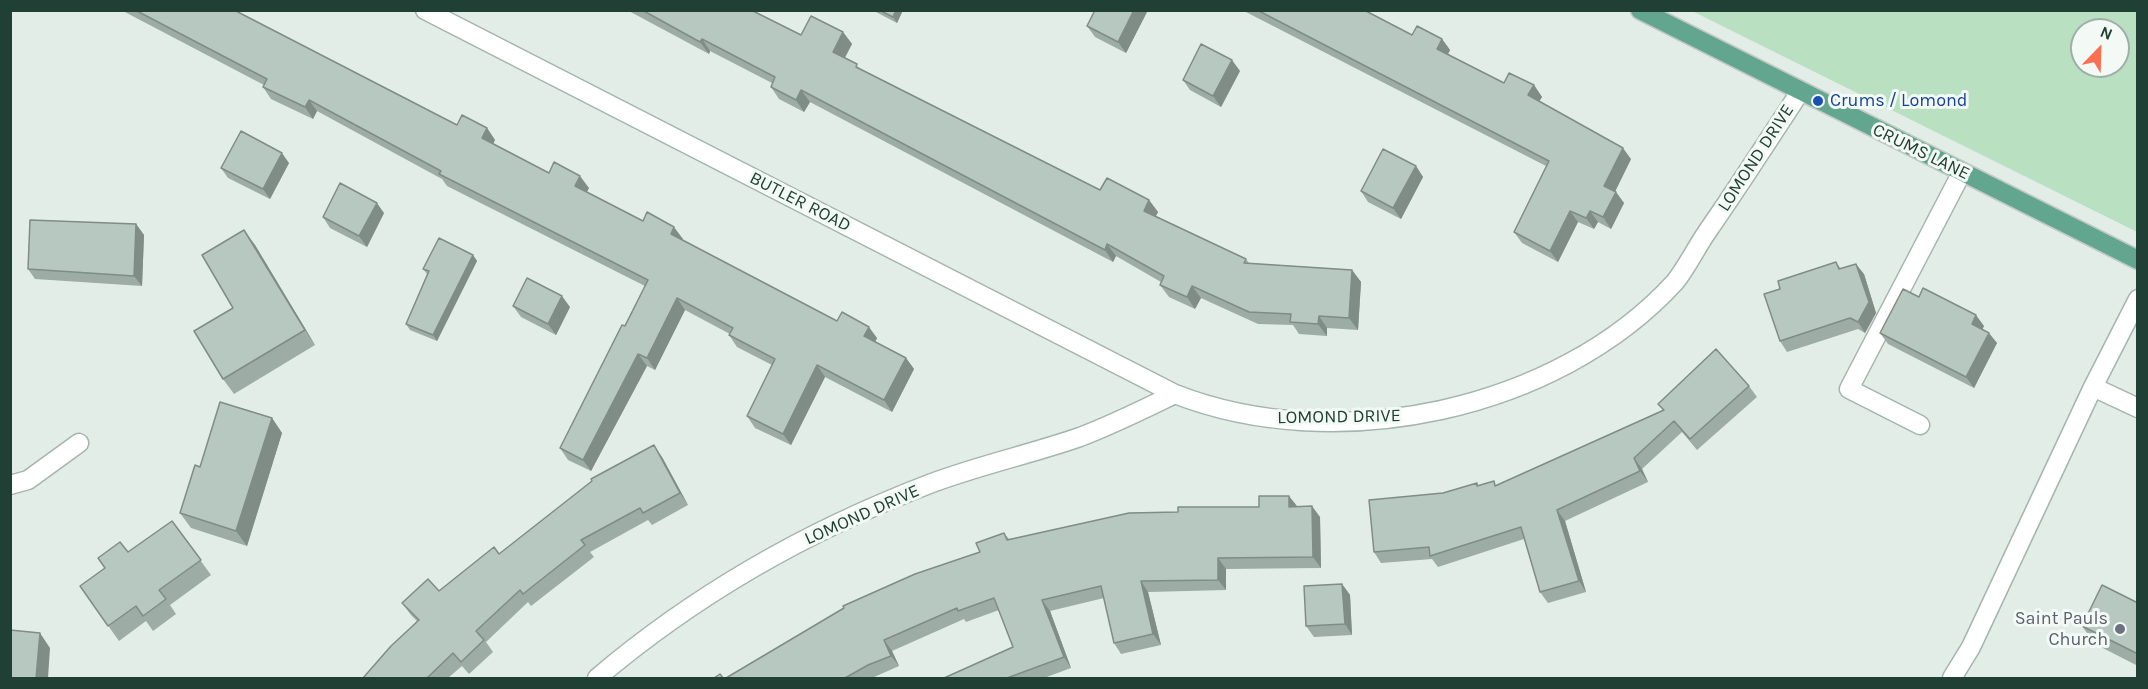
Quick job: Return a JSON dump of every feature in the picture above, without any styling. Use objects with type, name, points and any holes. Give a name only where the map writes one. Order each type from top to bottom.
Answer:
[{"type":"main road","name":"CRUMS LANE","points":[[1640,10],[2138,260]]},
{"type":"street","name":"BUTLER ROAD","points":[[425,10],[1175,394]]},
{"type":"street","name":"LOMOND DRIVE","points":[[597,678],[634,647],[693,605],[759,564],[827,529],[933,483],[1079,437],[1175,394],[1210,408],[1253,417],[1297,421],[1378,419],[1428,412],[1477,401],[1521,386],[1563,366],[1602,342],[1639,315],[1676,281],[1800,92]]},
{"type":"street","points":[[1920,425],[1849,389],[1962,172]]},
{"type":"street","points":[[1952,678],[1971,647],[2093,387],[2138,299]]},
{"type":"street","points":[[2093,387],[2138,408]]},
{"type":"street","points":[[10,485],[28,480],[79,443]]},
{"type":"green space","points":[[1692,11],[2137,11],[2137,232]]},
{"type":"building","points":[[135,10],[234,10],[457,125],[462,115],[487,128],[482,138],[549,173],[554,162],[580,176],[575,186],[643,221],[647,212],[674,227],[671,234],[837,321],[842,312],[869,327],[864,336],[906,358],[884,400],[817,365],[783,434],[747,416],[775,359],[729,335],[733,328],[677,298],[647,358],[638,354],[583,460],[560,448],[622,325],[625,326],[648,280],[439,174],[441,171],[309,100],[305,107],[263,87],[267,79]]},
{"type":"building","points":[[642,10],[751,10],[801,35],[811,16],[843,32],[833,52],[857,64],[856,67],[1100,190],[1107,178],[1149,200],[1144,211],[1246,259],[1244,263],[1352,270],[1349,318],[1319,316],[1318,324],[1290,322],[1291,314],[1249,312],[1192,286],[1187,297],[1160,285],[1164,276],[1107,244],[1105,250],[801,90],[796,100],[771,87],[775,77],[702,39],[700,42]]},
{"type":"building","points":[[879,10],[896,10],[893,17]]},
{"type":"building","points":[[1095,10],[1134,10],[1118,42],[1087,26]]},
{"type":"building","points":[[1257,10],[1364,10],[1412,35],[1417,26],[1442,39],[1437,49],[1504,83],[1509,73],[1534,85],[1528,95],[1623,148],[1604,186],[1616,192],[1603,217],[1590,211],[1586,218],[1570,211],[1550,251],[1514,232],[1549,161]]},
{"type":"building","points":[[1201,44],[1232,60],[1213,96],[1183,80]]},
{"type":"building","points":[[241,131],[282,153],[263,189],[221,168]]},
{"type":"building","points":[[1383,149],[1416,166],[1393,208],[1361,191]]},
{"type":"building","points":[[340,183],[377,203],[359,236],[323,217]]},
{"type":"building","points":[[30,220],[136,224],[134,276],[28,269]]},
{"type":"building","points":[[244,230],[305,330],[223,379],[194,331],[233,308],[202,255]]},
{"type":"building","points":[[439,238],[473,255],[433,335],[406,324],[429,271],[423,269]]},
{"type":"building","points":[[1836,262],[1839,269],[1856,264],[1869,302],[1858,322],[1850,318],[1780,341],[1764,294],[1780,289],[1778,281]]},
{"type":"building","points":[[527,278],[562,296],[548,324],[513,306]]},
{"type":"building","points":[[1923,288],[1976,315],[1972,324],[1989,333],[1966,377],[1880,333],[1903,289],[1919,297]]},
{"type":"building","points":[[1716,349],[1749,386],[1690,439],[1674,421],[1634,458],[1640,471],[1557,510],[1579,581],[1540,592],[1521,527],[1430,556],[1429,547],[1374,552],[1369,500],[1443,493],[1477,483],[1477,486],[1494,481],[1495,486],[1664,410],[1658,404]]},
{"type":"building","points":[[220,402],[272,418],[236,531],[180,513],[195,465],[200,467]]},
{"type":"building","points":[[654,445],[680,493],[643,513],[640,508],[581,540],[585,545],[523,594],[520,590],[476,631],[484,640],[461,662],[453,653],[427,678],[363,678],[391,646],[419,620],[402,603],[428,579],[439,591],[494,547],[499,554],[592,481],[591,479]]},
{"type":"building","points":[[1259,496],[1289,496],[1289,507],[1312,506],[1313,557],[1218,558],[1218,580],[1141,581],[1153,634],[1114,643],[1101,586],[1042,600],[1064,657],[1007,678],[944,678],[1013,647],[994,598],[958,611],[957,608],[884,640],[891,656],[868,665],[845,678],[726,678],[844,608],[843,606],[915,574],[980,552],[976,543],[1004,533],[1007,540],[1129,513],[1178,512],[1178,507],[1259,507]]},
{"type":"building","points":[[172,521],[201,560],[159,590],[166,599],[143,616],[136,606],[108,626],[80,586],[105,568],[98,558],[120,542],[128,552]]},
{"type":"building","points":[[1342,584],[1345,624],[1306,626],[1304,586]]},
{"type":"building","points":[[2102,585],[2138,603],[2138,654],[2082,626]]},
{"type":"building","points":[[10,630],[40,633],[36,678],[10,678]]},
{"type":"place","name":"Crums / Lomond","points":[[1818,101]]},
{"type":"place","name":"Saint Pauls Church","points":[[2120,629]]}]
